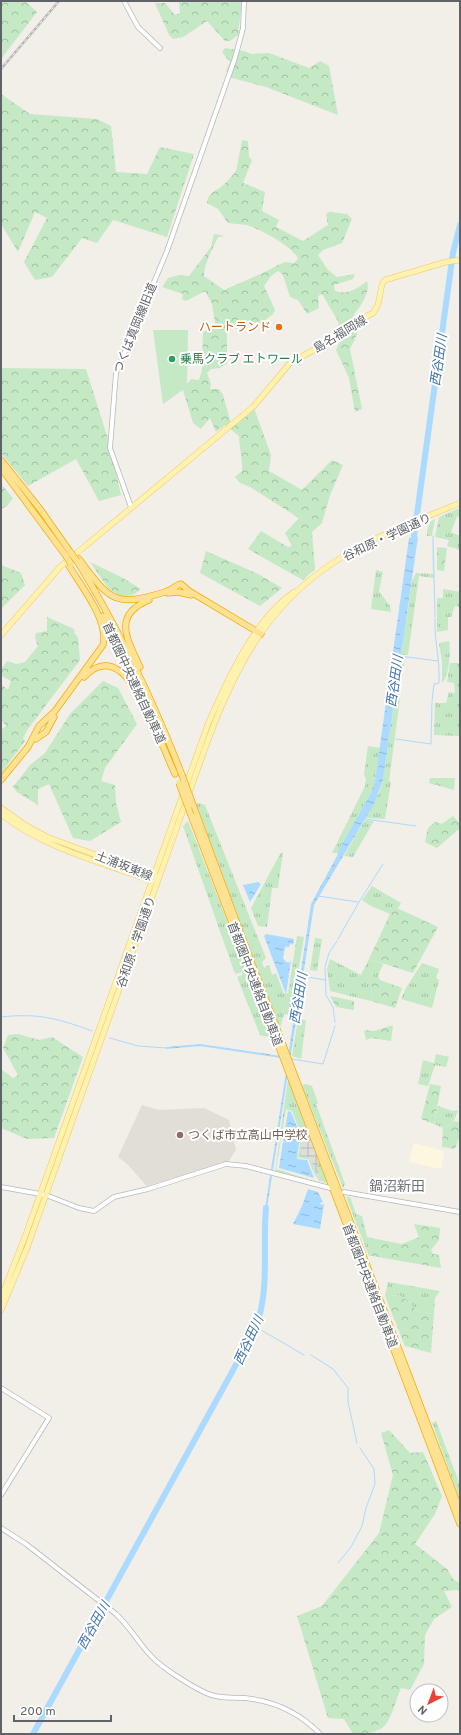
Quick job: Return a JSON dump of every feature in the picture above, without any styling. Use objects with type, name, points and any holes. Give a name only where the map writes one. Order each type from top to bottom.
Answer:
[{"type":"highway","name":"首都圏中央連絡自動車道","points":[[1,460],[59,534],[69,555],[123,642],[153,704],[194,805],[276,1026],[460,1510]]},
{"type":"highway","name":"首都圏中央連絡自動車道","points":[[1,468],[44,525],[69,555]]},
{"type":"highway","name":"首都圏中央連絡自動車道","points":[[74,563],[143,696],[179,783],[460,1524]]},
{"type":"highway","points":[[74,563],[100,587],[117,599],[127,601],[143,598],[172,590],[181,584],[189,591],[259,632]]},
{"type":"highway","points":[[28,747],[39,726],[55,711],[98,653],[105,638],[102,622],[74,563]]},
{"type":"highway","points":[[153,704],[146,680],[127,636],[125,622],[129,613],[142,603],[175,592],[186,593],[212,605]]},
{"type":"highway","points":[[1,780],[28,747],[46,732],[56,712],[86,675],[98,667],[108,667],[125,675],[137,691],[175,774]]},
{"type":"main road","name":"島名福岡線","points":[[131,507],[254,406],[290,363],[332,340],[350,325],[373,313],[378,305],[382,284],[385,280],[460,260]]},
{"type":"main road","name":"谷和原・学園通り","points":[[1,1310],[19,1268],[43,1195],[211,718],[230,676],[259,632],[288,597],[344,556],[410,524],[460,503]]},
{"type":"main road","points":[[1,634],[60,567],[131,507]]},
{"type":"main road","name":"土浦坂東線","points":[[1,808],[18,820],[48,837],[155,879]]},
{"type":"main road","name":"土浦坂東線","points":[[1,814],[21,828],[48,843],[155,879]]},
{"type":"main road","name":"谷和原・学園通り","points":[[1,1298],[43,1195]]},
{"type":"street","points":[[124,1],[138,27],[160,48]]},
{"type":"street","name":"つくば真岡線旧道","points":[[131,507],[110,448],[116,374],[167,251],[235,58],[243,28],[244,1]]},
{"type":"street","points":[[1,1187],[43,1195],[78,1208],[94,1211],[114,1197],[148,1189],[226,1164],[239,1164],[330,1188]]},
{"type":"street","points":[[344,1192],[460,1212]]},
{"type":"street","points":[[1,1388],[49,1418],[1,1495]]},
{"type":"street","points":[[1,1528],[26,1544],[108,1608],[127,1625],[156,1661],[202,1691],[214,1696],[246,1698],[275,1705],[302,1718],[320,1734]]},
{"type":"shaded area","name":"つくば市立高山中学校","points":[[142,1105],[159,1110],[204,1108],[229,1120],[236,1150],[228,1162],[147,1186],[127,1164],[118,1157]]},
{"type":"shaded area","points":[[308,1133],[320,1164],[316,1166],[321,1177],[320,1182],[309,1157],[300,1156],[301,1145],[306,1143],[303,1135]]},
{"type":"shaded area","points":[[414,1143],[444,1151],[441,1169],[409,1162]]},
{"type":"green space","points":[[1,1],[25,1],[37,12],[1,59]]},
{"type":"green space","points":[[179,1],[242,1],[238,35],[230,41],[225,41],[207,21],[183,37],[173,39],[169,35],[155,3],[165,3],[175,15],[180,13]]},
{"type":"green space","points":[[225,48],[244,51],[251,54],[269,53],[309,68],[320,61],[329,66],[338,115],[266,87],[232,78],[226,71],[230,62],[222,52]]},
{"type":"green space","points":[[1,94],[30,114],[97,119],[111,126],[116,172],[147,174],[160,147],[194,154],[167,237],[113,220],[97,243],[82,238],[52,277],[35,280],[24,262],[47,218],[35,212],[18,252],[1,224]]},
{"type":"green space","points":[[242,140],[248,141],[249,157],[252,160],[243,183],[265,192],[262,211],[279,220],[276,227],[303,241],[328,225],[326,214],[329,212],[347,214],[352,219],[342,243],[323,250],[318,255],[328,270],[337,277],[355,274],[353,279],[334,285],[335,291],[348,292],[367,281],[368,286],[366,295],[354,315],[358,329],[355,340],[350,349],[362,409],[355,412],[349,378],[336,350],[342,336],[338,321],[322,294],[318,296],[319,308],[307,314],[298,300],[290,297],[283,275],[278,271],[271,276],[264,286],[275,310],[273,314],[259,325],[252,321],[245,327],[227,330],[227,363],[220,368],[211,369],[207,373],[211,384],[210,389],[219,389],[223,395],[232,427],[254,408],[271,455],[269,471],[302,490],[332,460],[343,465],[330,495],[322,523],[312,532],[315,569],[303,580],[248,549],[261,531],[288,547],[292,546],[285,533],[299,518],[250,487],[240,483],[235,477],[242,471],[239,436],[225,425],[216,432],[210,418],[201,429],[193,423],[183,390],[191,379],[199,380],[202,370],[203,332],[216,328],[212,304],[205,291],[186,301],[182,299],[183,294],[162,287],[168,278],[179,275],[189,276],[211,247],[214,234],[225,236],[218,237],[207,261],[204,276],[224,290],[285,262],[294,263],[298,259],[295,254],[284,244],[268,234],[247,225],[228,223],[218,209],[207,203],[210,195],[223,186],[236,171]]},
{"type":"green space","name":"乗馬クラブ エトワール","points":[[153,330],[188,330],[187,387],[163,404]]},
{"type":"green space","points":[[1,368],[86,369],[108,439],[121,495],[99,501],[76,459],[28,486],[1,453]]},
{"type":"green space","points":[[1,484],[13,498],[7,506],[1,509]]},
{"type":"green space","points":[[460,508],[460,518],[457,516],[451,532],[460,536],[460,550],[447,546],[449,540],[435,537],[439,517]]},
{"type":"green space","points":[[435,519],[432,535],[434,578],[419,576],[408,655],[401,655],[412,581],[416,573],[433,574],[432,536],[427,536],[427,533],[429,523]]},
{"type":"green space","points":[[437,547],[447,548],[444,571],[437,570]]},
{"type":"green space","points":[[206,551],[258,574],[282,588],[260,606],[200,573]]},
{"type":"green space","points":[[90,562],[123,578],[141,589],[133,595],[121,597],[108,588]]},
{"type":"green space","points":[[1,565],[21,573],[25,585],[1,609]]},
{"type":"green space","points":[[376,570],[383,572],[379,591],[390,606],[391,612],[371,609]]},
{"type":"green space","points":[[443,589],[460,592],[460,607],[455,606],[451,617],[448,617],[448,630],[437,632],[437,598],[443,598]]},
{"type":"green space","points":[[47,617],[74,629],[75,634],[78,637],[80,660],[28,729],[23,738],[25,741],[1,774],[1,730],[6,726],[1,720],[1,684],[8,690],[11,681],[2,676],[2,668],[7,661],[16,664],[25,662],[38,646],[35,638],[36,633],[47,631]]},
{"type":"green space","points":[[449,641],[450,657],[448,670],[442,683],[442,661],[439,643]]},
{"type":"green space","points":[[401,657],[405,657],[399,696],[395,695]]},
{"type":"green space","points":[[450,663],[460,663],[459,736],[434,735],[435,703],[446,703],[449,692],[455,693],[454,683],[447,682]]},
{"type":"green space","points":[[103,681],[118,688],[137,724],[105,768],[101,781],[115,785],[116,803],[121,822],[90,841],[73,838],[49,784],[38,789],[38,805],[17,792],[13,787],[30,765],[45,753],[70,714]]},
{"type":"green space","points":[[395,698],[400,699],[389,781],[391,782],[385,819],[366,818],[380,790],[383,780]]},
{"type":"green space","points":[[368,746],[380,748],[375,781],[371,793],[337,853],[332,853],[365,786],[366,779],[364,774]]},
{"type":"green space","points":[[430,778],[455,778],[454,790],[429,783]]},
{"type":"green space","points":[[199,803],[205,805],[266,958],[262,962],[264,968],[269,965],[272,975],[276,973],[284,994],[288,993],[297,936],[304,937],[291,1015],[284,1014],[280,1028],[196,804]]},
{"type":"green space","points":[[453,816],[460,824],[460,828],[437,848],[425,842],[428,828],[435,822],[442,824]]},
{"type":"green space","points":[[365,820],[374,821],[353,857],[344,856]]},
{"type":"green space","points":[[188,821],[272,1036],[268,1037],[260,1035],[237,977],[242,975],[242,972],[236,974],[234,971],[183,826]]},
{"type":"green space","points":[[283,852],[278,888],[272,888],[267,927],[258,926],[251,908],[280,854]]},
{"type":"green space","points":[[372,886],[401,903],[397,910],[390,914],[371,906],[362,900]]},
{"type":"green space","points":[[399,909],[438,927],[413,973],[369,959],[391,912]]},
{"type":"green space","points":[[315,938],[322,939],[317,971],[310,970]]},
{"type":"green space","points":[[330,959],[361,975],[369,959],[383,964],[378,976],[380,980],[372,984],[371,1001],[330,991],[327,969]]},
{"type":"green space","points":[[422,963],[439,969],[436,978],[439,980],[432,1008],[401,999],[406,988]]},
{"type":"green space","points":[[380,980],[402,988],[395,1008],[371,1001],[372,983]]},
{"type":"green space","points":[[330,996],[354,1001],[354,1010],[336,1007]]},
{"type":"green space","points":[[298,1019],[306,1020],[301,1059],[292,1056]]},
{"type":"green space","points":[[393,1025],[391,1041],[372,1038],[366,1040],[364,1030],[374,1031]]},
{"type":"green space","points":[[18,1034],[39,1040],[52,1037],[83,1057],[54,1138],[27,1139],[1,1128],[1,1069],[13,1078],[18,1075],[3,1048],[8,1035]]},
{"type":"green space","points":[[436,1054],[449,1057],[446,1067],[435,1065],[428,1086],[418,1084],[423,1060],[434,1063]]},
{"type":"green space","points":[[288,1079],[308,1133],[303,1135],[306,1143],[301,1145],[300,1156],[309,1157],[319,1180],[308,1159],[298,1158],[300,1143],[304,1142],[292,1111],[286,1109],[276,1169],[311,1180],[275,1171]]},
{"type":"green space","points":[[306,1084],[312,1086],[318,1103],[316,1104],[345,1184],[343,1188],[302,1085]]},
{"type":"green space","points":[[430,1084],[441,1086],[434,1124],[421,1119]]},
{"type":"green space","points":[[438,1106],[453,1111],[458,1110],[453,1121],[443,1128],[434,1124]]},
{"type":"green space","points":[[454,1121],[460,1122],[460,1135],[455,1149],[442,1147],[443,1128],[450,1125]]},
{"type":"green space","points":[[320,1164],[327,1183],[320,1180],[316,1166]]},
{"type":"green space","points":[[346,1197],[350,1197],[356,1214],[362,1216],[372,1256],[369,1256]]},
{"type":"green space","points":[[414,1224],[440,1228],[439,1240],[431,1250],[433,1254],[439,1255],[441,1268],[372,1256],[366,1237],[402,1244],[419,1237]]},
{"type":"green space","points":[[388,1282],[440,1291],[435,1298],[434,1313],[422,1313],[399,1296],[390,1296],[388,1304],[385,1295]]},
{"type":"green space","points":[[390,1296],[400,1296],[422,1313],[434,1313],[431,1353],[405,1346],[388,1304]]},
{"type":"green space","points":[[436,1421],[460,1485],[460,1500],[432,1423]]},
{"type":"green space","points":[[389,1430],[410,1453],[423,1452],[442,1496],[435,1514],[415,1544],[447,1569],[454,1580],[460,1583],[460,1590],[444,1591],[452,1607],[434,1619],[425,1635],[424,1664],[414,1683],[409,1683],[409,1690],[401,1688],[387,1723],[382,1728],[375,1731],[353,1734],[344,1719],[328,1718],[297,1616],[322,1606],[379,1533],[393,1475],[381,1433]]},
{"type":"water","points":[[416,527],[415,536],[418,537],[383,780],[374,804],[314,905],[266,1215],[264,1215],[288,1059],[200,1046],[166,1049],[167,1047],[200,1044],[288,1057],[311,904],[338,854],[337,853],[371,793],[375,781],[409,538],[412,537],[413,529]]},
{"type":"water","points":[[258,882],[261,884],[250,902],[243,885]]},
{"type":"water","points":[[266,934],[294,939],[293,945],[291,943],[288,948],[286,946],[283,958],[286,962],[289,962],[288,965],[291,960],[289,974],[287,974],[289,975],[286,994],[264,936]]},
{"type":"water","points":[[288,1111],[291,1112],[303,1141],[299,1143],[297,1159],[307,1160],[314,1178],[279,1168],[283,1142],[290,1143],[283,1141]]},
{"type":"water","points":[[308,1189],[318,1192],[323,1202],[320,1203],[321,1205],[324,1204],[320,1229],[293,1224]]},
{"type":"waterway","name":"西谷田川","points":[[414,536],[453,253],[460,225]]},
{"type":"waterway","points":[[433,536],[435,617]]},
{"type":"waterway","points":[[432,701],[434,684],[439,683],[435,619]]},
{"type":"waterway","points":[[400,656],[438,661]]},
{"type":"waterway","points":[[396,739],[431,744],[432,703]]},
{"type":"waterway","points":[[365,819],[416,826]]},
{"type":"waterway","points":[[338,939],[383,864]]},
{"type":"waterway","points":[[318,896],[358,902]]},
{"type":"waterway","points":[[335,1022],[333,1007],[326,995],[325,967],[329,953],[337,941]]},
{"type":"waterway","points":[[301,976],[326,980]]},
{"type":"waterway","points":[[1,1017],[37,1016],[58,1020],[92,1031]]},
{"type":"waterway","points":[[291,1059],[323,1064],[335,1026]]},
{"type":"waterway","points":[[110,1038],[138,1046],[167,1048]]},
{"type":"waterway","name":"西谷田川","points":[[33,1734],[254,1332],[259,1317],[264,1286],[266,1208]]},
{"type":"waterway","points":[[256,1327],[304,1355]]},
{"type":"waterway","points":[[311,1355],[333,1369],[348,1388],[348,1402],[357,1443]]},
{"type":"waterway","points":[[338,1563],[351,1547],[362,1526],[366,1508],[375,1484],[374,1469],[360,1448]]},
{"type":"railway","points":[[1,69],[59,1]]},
{"type":"place","name":"ハートランド","points":[[279,327]]},
{"type":"place","name":"乗馬クラブ エトワール","points":[[172,359]]},
{"type":"place","name":"つくば市立高山中学校","points":[[180,1135]]},
{"type":"district","name":"鍋沼新田","points":[[397,1186]]}]
